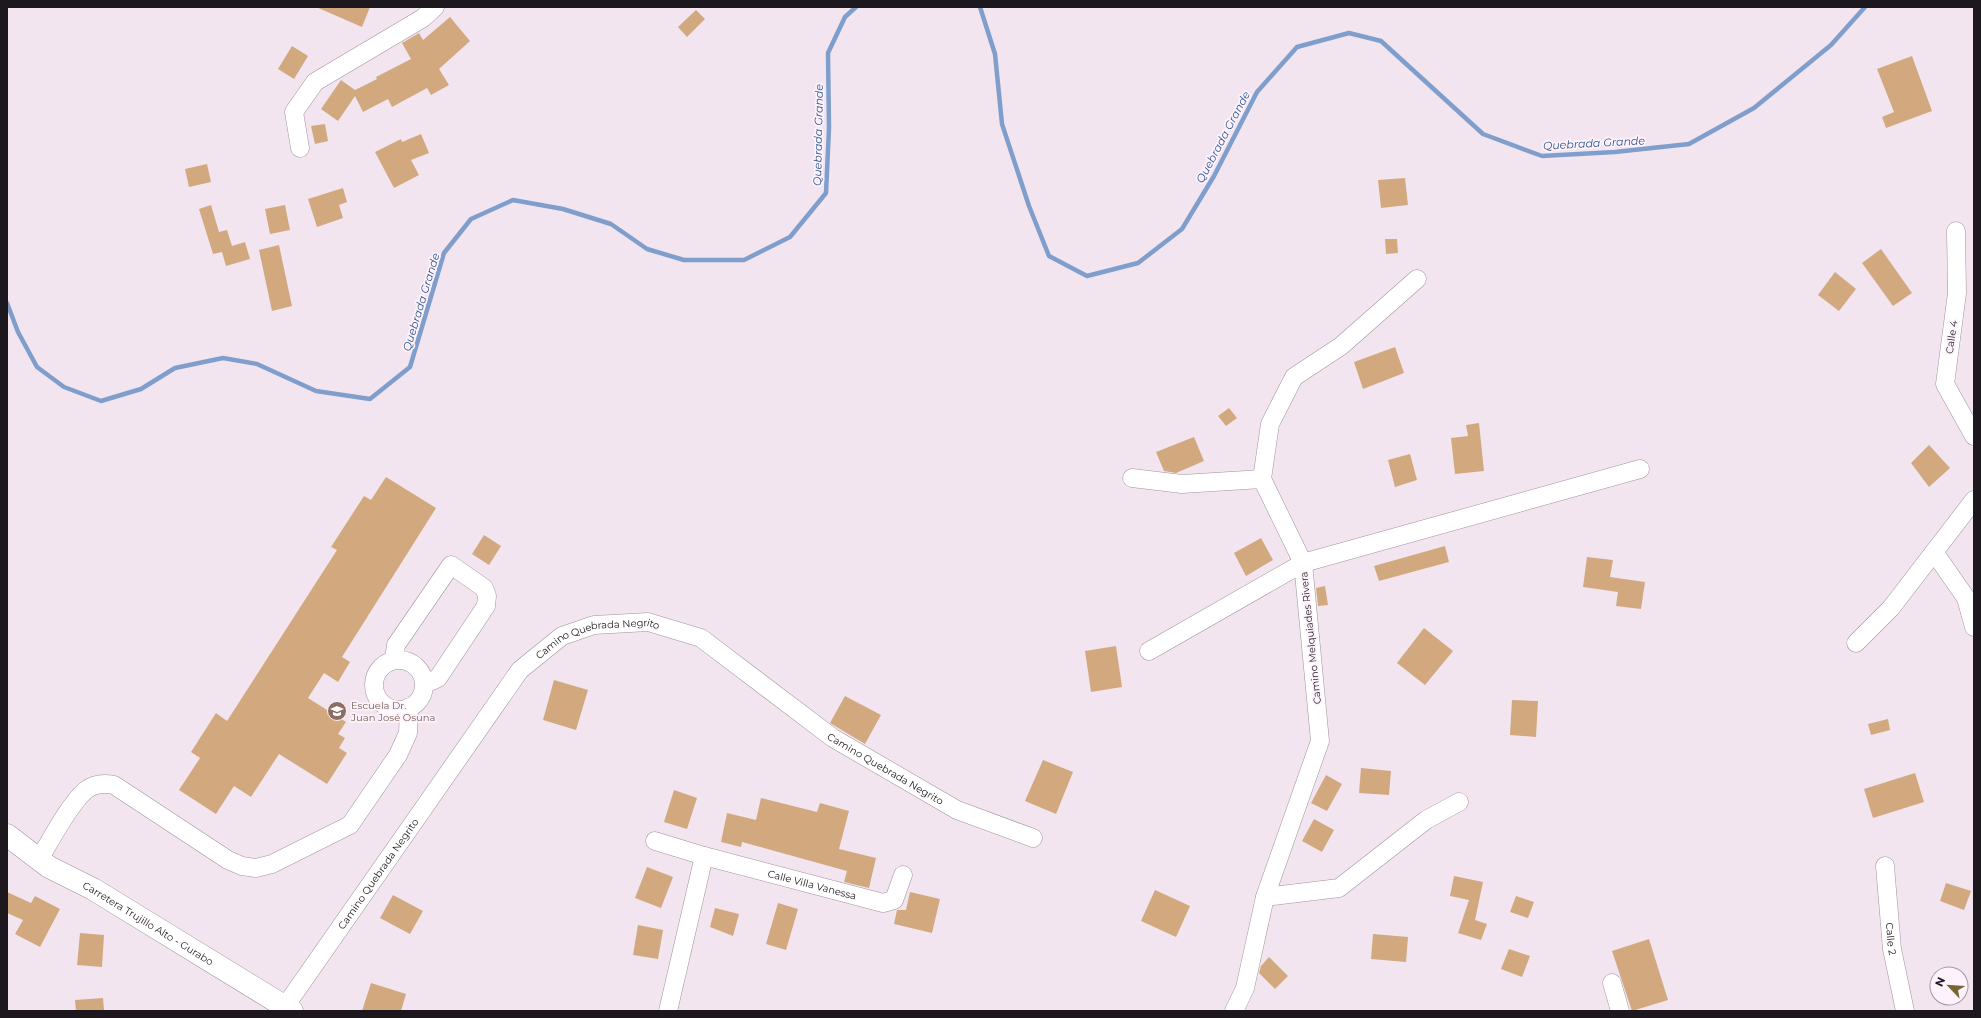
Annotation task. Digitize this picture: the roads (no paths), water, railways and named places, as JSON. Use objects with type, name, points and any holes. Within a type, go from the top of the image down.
[{"type":"main road","name":"Carretera Trujillo Alto - Gurabo","points":[[7,835],[39,860],[93,890],[288,1009]]},
{"type":"street","points":[[300,148],[294,112],[315,82],[424,11]]},
{"type":"street","name":"Calle 4","points":[[1956,231],[1957,293],[1945,384],[1974,436]]},
{"type":"street","points":[[1132,478],[1182,484],[1262,479],[1270,424],[1294,377],[1341,346],[1417,279]]},
{"type":"street","points":[[1149,651],[1303,563],[1640,469]]},
{"type":"street","name":"Camino Melquiades Rivera","points":[[1234,1011],[1245,988],[1265,897],[1320,741],[1303,563],[1262,479]]},
{"type":"street","points":[[1856,643],[1891,608],[1974,500]]},
{"type":"street","points":[[1934,552],[1966,598],[1974,627]]},
{"type":"street","points":[[394,660],[396,645],[451,565],[484,588],[487,596],[486,606],[438,678],[424,680]]},
{"type":"street","name":"Camino Quebrada Negrito","points":[[288,1009],[520,670],[562,636],[594,625],[648,622],[701,638],[833,738],[957,810],[1033,838]]},
{"type":"street","points":[[394,660],[403,660],[413,664],[420,670],[424,680],[424,689],[420,698],[409,708],[394,710],[385,706],[378,699],[374,690],[374,680],[378,671],[385,664],[394,660]]},
{"type":"street","points":[[39,860],[66,815],[86,790],[104,783],[114,785],[228,860],[242,866],[256,868],[272,864],[339,832],[350,825],[398,755],[408,733],[409,708]]},
{"type":"street","points":[[1265,897],[1339,888],[1426,820],[1459,802]]},
{"type":"street","name":"Calle Villa Vanessa","points":[[656,841],[704,856],[883,903],[894,900],[903,875]]},
{"type":"street","points":[[668,1011],[704,856]]},
{"type":"street","name":"Calle 2","points":[[1886,866],[1892,949],[1905,1011]]},
{"type":"street","points":[[1612,983],[1620,1011]]},
{"type":"waterway","name":"Quebrada Grande","points":[[7,303],[18,332],[37,367],[64,387],[101,401],[141,389],[175,368],[223,358],[257,364],[316,391],[370,399],[410,367],[444,253],[471,219],[513,200],[563,209],[611,224],[647,249],[684,260],[744,260],[790,237],[826,193],[829,128],[828,53],[845,17],[856,7]]},
{"type":"waterway","name":"Quebrada Grande","points":[[980,7],[995,54],[1002,124],[1029,206],[1049,256],[1087,276],[1138,263],[1182,229],[1214,176],[1257,92],[1297,47],[1349,33],[1381,41],[1483,134],[1542,156],[1615,152],[1689,144],[1754,108],[1831,45],[1865,7]]},
{"type":"place","name":"Escuela Dr. Juan José Osuna","points":[[337,711]]}]
